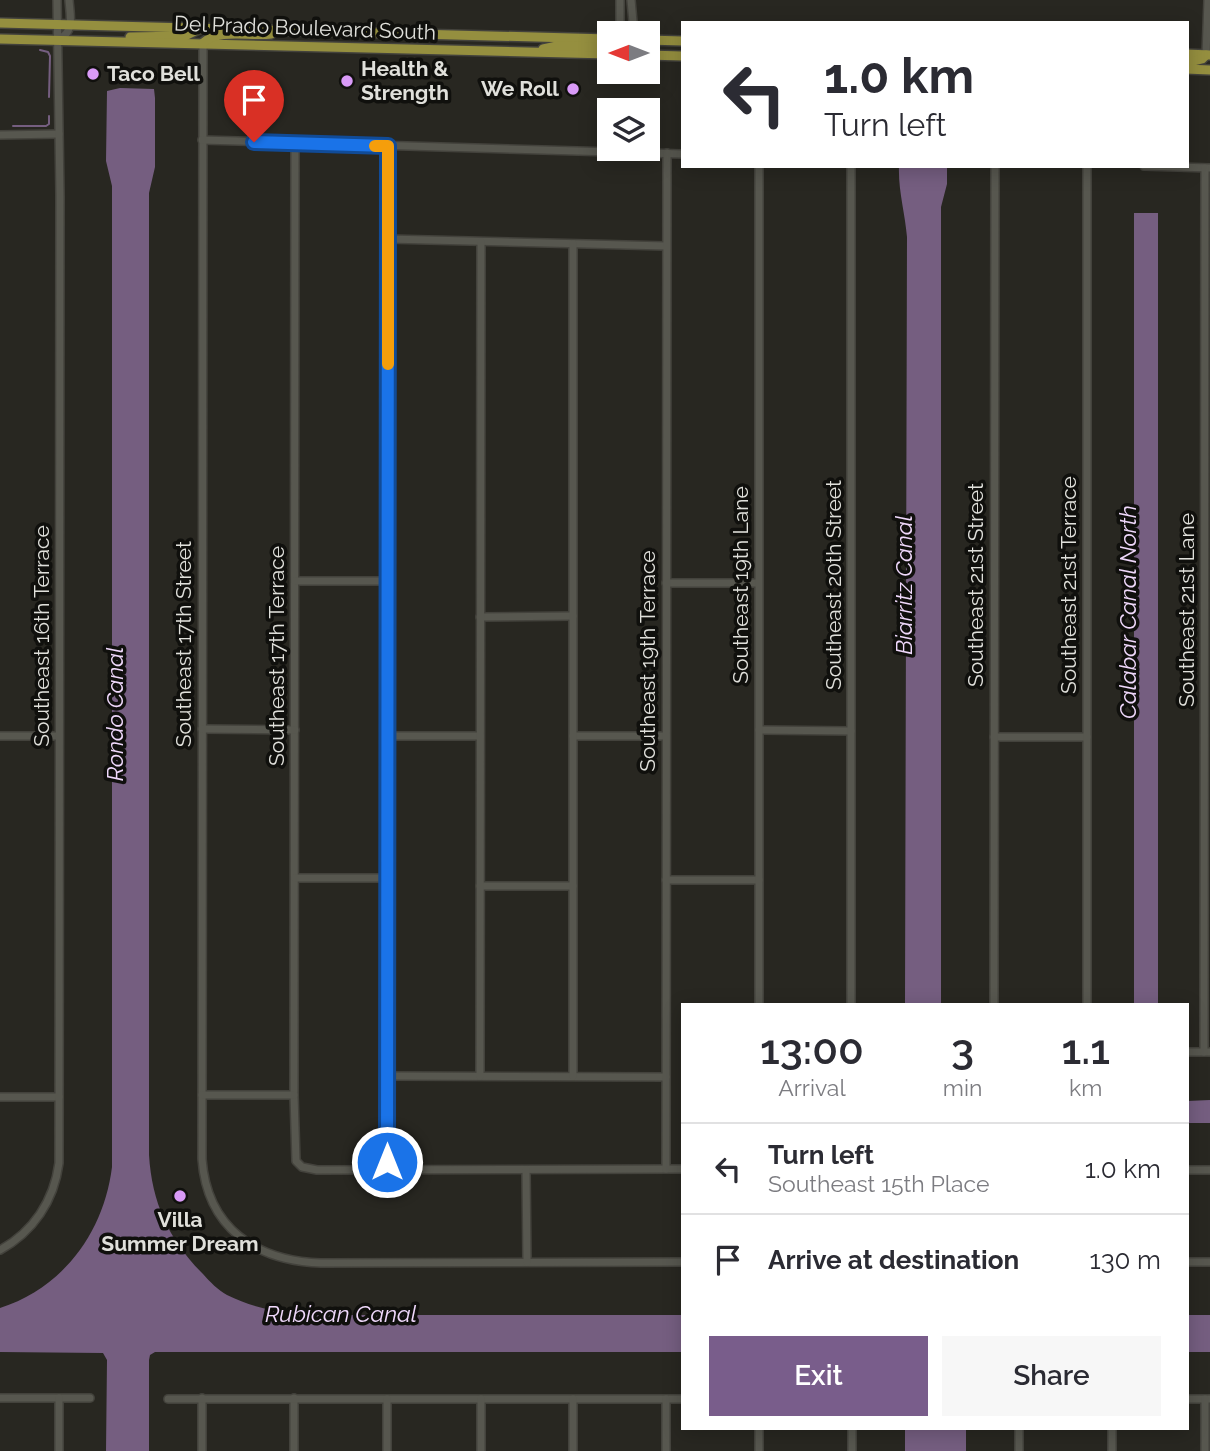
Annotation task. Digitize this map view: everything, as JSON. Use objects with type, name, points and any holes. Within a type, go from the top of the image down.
[{"type":"main road","name":"Del Prado Boulevard South","points":[[0,23],[597,39]]},
{"type":"main road","points":[[104,41],[148,35],[185,36],[202,28]]},
{"type":"main road","points":[[203,43],[215,36],[259,36],[290,30]]},
{"type":"main road","name":"Del Prado Boulevard South","points":[[0,39],[597,54]]},
{"type":"main road","points":[[660,40],[681,41]]},
{"type":"main road","points":[[531,52],[597,41]]},
{"type":"main road","points":[[1189,54],[1208,55]]},
{"type":"main road","points":[[660,55],[681,56]]},
{"type":"main road","points":[[1189,62],[1208,55]]},
{"type":"main road","points":[[1189,69],[1210,70]]},
{"type":"street","name":"Southeast 16th Terrace","points":[[0,1251],[32,1226],[47,1203],[58,1171],[57,0]]},
{"type":"street","points":[[58,40],[68,34],[69,0]]},
{"type":"street","points":[[620,0],[620,21]]},
{"type":"street","points":[[631,0],[633,21]]},
{"type":"street","points":[[1208,0],[1208,55]]},
{"type":"street","name":"Southeast 17th Street","points":[[203,43],[202,1159],[205,1183],[220,1214],[238,1234],[270,1255],[302,1262],[681,1262]]},
{"type":"street","points":[[0,135],[59,134]]},
{"type":"street","points":[[202,140],[681,154]]},
{"type":"street","name":"Southeast 17th Terrace","points":[[295,144],[295,1154],[300,1166],[311,1169],[387,1169]]},
{"type":"street","points":[[388,146],[387,1169],[681,1169]]},
{"type":"street","name":"Southeast 19th Terrace","points":[[666,1169],[667,153]]},
{"type":"street","points":[[1189,167],[1207,168]]},
{"type":"street","name":"Southeast 19th Lane","points":[[759,168],[759,1003]]},
{"type":"street","name":"Southeast 20th Street","points":[[851,168],[851,1003]]},
{"type":"street","name":"Southeast 21st Street","points":[[994,1003],[995,168]]},
{"type":"street","name":"Southeast 21st Terrace","points":[[1087,168],[1087,1003]]},
{"type":"street","name":"Southeast 21st Lane","points":[[1207,168],[1207,1052]]},
{"type":"street","points":[[388,239],[666,246]]},
{"type":"street","points":[[480,1076],[481,242]]},
{"type":"street","points":[[573,244],[573,1076]]},
{"type":"street","points":[[295,581],[387,582]]},
{"type":"street","points":[[666,583],[758,583]]},
{"type":"street","points":[[480,617],[573,616]]},
{"type":"street","points":[[202,729],[295,730]]},
{"type":"street","points":[[759,730],[851,730]]},
{"type":"street","points":[[0,736],[59,736]]},
{"type":"street","points":[[387,736],[480,736]]},
{"type":"street","points":[[573,736],[666,736]]},
{"type":"street","points":[[994,737],[1087,737]]},
{"type":"street","points":[[295,878],[387,878]]},
{"type":"street","points":[[666,880],[759,880]]},
{"type":"street","points":[[480,886],[573,886]]},
{"type":"street","points":[[1189,1052],[1207,1052]]},
{"type":"street","points":[[388,1076],[666,1076]]},
{"type":"street","points":[[202,1095],[294,1095]]},
{"type":"street","points":[[0,1097],[59,1097]]},
{"type":"street","points":[[526,1170],[527,1262]]},
{"type":"street","points":[[1189,1170],[1210,1170]]},
{"type":"street","points":[[1189,1262],[1210,1262]]},
{"type":"street","points":[[0,1398],[90,1398]]},
{"type":"street","points":[[59,1398],[59,1451]]},
{"type":"street","points":[[202,1398],[202,1451]]},
{"type":"street","points":[[294,1398],[294,1451]]},
{"type":"street","points":[[168,1399],[681,1399]]},
{"type":"street","points":[[387,1399],[387,1451]]},
{"type":"street","points":[[481,1399],[481,1451]]},
{"type":"street","points":[[573,1399],[573,1451]]},
{"type":"street","points":[[666,1399],[666,1451]]},
{"type":"street","points":[[1189,1399],[1207,1399],[1205,1451]]},
{"type":"street","points":[[759,1430],[759,1451]]},
{"type":"street","points":[[852,1430],[852,1451]]},
{"type":"street","points":[[1019,1430],[1019,1451]]},
{"type":"street","points":[[1112,1430],[1112,1451]]},
{"type":"water","name":"Rondo Canal","points":[[120,88],[154,89],[155,98],[155,167],[149,193],[149,1155],[154,1189],[164,1220],[181,1248],[214,1286],[227,1295],[259,1307],[316,1315],[681,1315],[681,1352],[155,1352],[150,1355],[149,1360],[149,1451],[106,1451],[107,1360],[103,1353],[0,1352],[0,1308],[43,1287],[77,1254],[100,1214],[112,1167],[112,186],[106,161],[107,91]]},
{"type":"water","points":[[899,168],[947,168],[947,184],[941,207],[941,1003],[905,1003],[907,237]]},
{"type":"water","points":[[1134,213],[1158,213],[1158,1003],[1134,1003]]},
{"type":"water","points":[[1210,1100],[1210,1123],[1189,1123],[1189,1101]]},
{"type":"water","points":[[1189,1315],[1210,1315],[1210,1352],[1189,1352]]},
{"type":"water","points":[[905,1430],[966,1430],[966,1451],[905,1451]]},
{"type":"waterway","points":[[40,50],[48,52],[50,56],[49,97]]},
{"type":"waterway","points":[[13,126],[46,126],[49,124],[49,116]]},
{"type":"slow traffic","points":[[375,146],[388,146],[388,364]]},
{"type":"place","name":"Taco Bell","points":[[93,74]]},
{"type":"place","name":"Health & Strength","points":[[347,81]]},
{"type":"place","name":"We Roll","points":[[573,89]]},
{"type":"place","name":"Villa Summer Dream","points":[[180,1196]]},
{"type":"route","points":[[254,142],[388,146],[387,1162]]},
{"type":"water label","name":"Biarritz Canal","points":[[904,585]]},
{"type":"water label","name":"Calabar Canal North","points":[[1128,612]]},
{"type":"water label","name":"Rubican Canal","points":[[341,1314]]}]
